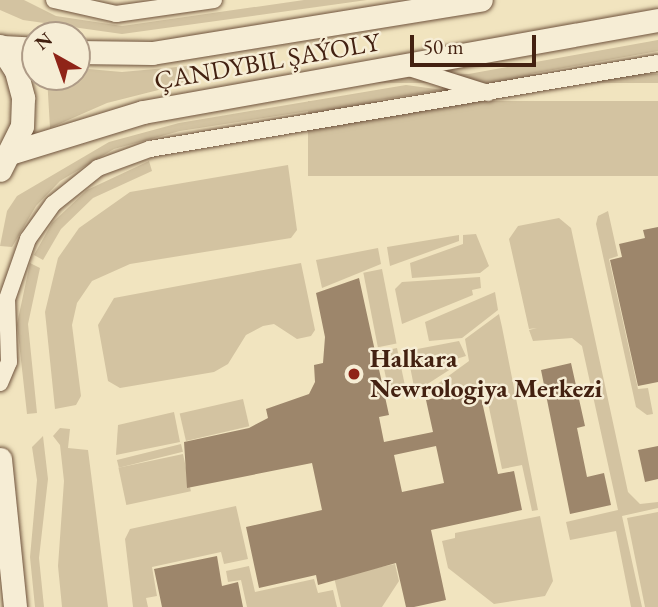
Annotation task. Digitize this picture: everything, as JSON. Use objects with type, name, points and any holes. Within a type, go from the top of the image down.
[{"type":"main road","name":"ÇANDYBIL ŞAÝOLY","points":[[91,52],[152,52],[481,0]]},
{"type":"main road","name":"ÇANDYBIL ŞAÝOLY","points":[[6,161],[143,112],[658,20]]},
{"type":"main road","points":[[6,161],[23,98],[1,46],[21,48]]},
{"type":"main road","points":[[0,459],[15,607]]},
{"type":"street","points":[[54,0],[116,14],[214,0]]},
{"type":"street","points":[[0,383],[9,362],[7,299],[28,239],[60,197],[98,168],[150,149],[494,95],[658,64]]},
{"type":"street","points":[[403,67],[494,95]]},
{"type":"shaded area","points":[[0,0],[24,0],[56,16],[89,21],[30,21],[0,10]]},
{"type":"shaded area","points":[[304,0],[367,0],[122,34],[91,30],[91,21],[122,26]]},
{"type":"shaded area","points":[[658,40],[658,51],[497,80],[463,75]]},
{"type":"shaded area","points":[[188,66],[190,82],[107,103],[50,128],[48,91],[91,91],[91,69],[122,72]]},
{"type":"shaded area","points":[[311,74],[658,74],[658,83],[311,83]]},
{"type":"shaded area","points":[[406,85],[443,90],[180,131],[114,149],[60,181],[36,206],[12,247],[0,246],[7,211],[17,196],[109,142],[179,123]]},
{"type":"shaded area","points":[[308,101],[658,101],[658,176],[308,176]]},
{"type":"shaded area","points":[[149,161],[152,171],[93,198],[61,229],[43,260],[34,255],[52,223],[87,190]]},
{"type":"shaded area","points":[[288,165],[297,230],[291,238],[130,264],[92,281],[77,303],[72,325],[81,396],[76,405],[55,409],[45,312],[58,258],[79,228],[130,192]]},
{"type":"shaded area","points":[[608,211],[618,256],[609,259],[638,389],[648,388],[653,414],[647,415],[636,407],[596,224],[598,216]]},
{"type":"shaded area","points":[[559,218],[571,228],[628,492],[640,504],[658,502],[658,508],[622,516],[642,607],[631,607],[616,531],[570,540],[566,522],[618,510],[582,346],[572,338],[533,341],[529,330],[537,328],[529,329],[509,239],[518,226]]},
{"type":"shaded area","points":[[476,234],[489,266],[480,273],[412,278],[410,263],[463,244],[463,235]]},
{"type":"shaded area","points":[[459,235],[459,241],[390,266],[387,247]]},
{"type":"shaded area","points":[[378,248],[381,264],[322,288],[316,260]]},
{"type":"shaded area","points":[[30,263],[40,268],[28,324],[37,413],[27,414],[17,324]]},
{"type":"shaded area","points":[[301,263],[315,330],[311,336],[297,339],[274,324],[263,326],[246,335],[228,364],[214,372],[120,388],[108,381],[98,325],[114,298]]},
{"type":"shaded area","points":[[382,269],[397,344],[378,347],[363,273]]},
{"type":"shaded area","points":[[480,277],[481,288],[472,290],[473,295],[402,324],[395,289],[402,282]]},
{"type":"shaded area","points":[[495,292],[498,310],[462,338],[429,341],[425,322]]},
{"type":"shaded area","points":[[499,314],[538,510],[532,511],[522,465],[502,469],[484,384],[421,396],[469,361],[465,339]]},
{"type":"shaded area","points":[[459,341],[466,356],[456,359],[457,365],[415,392],[407,351]]},
{"type":"shaded area","points":[[397,348],[407,394],[390,398],[380,352]]},
{"type":"shaded area","points":[[243,399],[249,426],[186,441],[180,414]]},
{"type":"shaded area","points":[[174,412],[180,442],[116,455],[118,425]]},
{"type":"shaded area","points":[[60,428],[70,429],[68,448],[88,450],[108,607],[62,607],[58,566],[64,481],[60,445],[53,436]]},
{"type":"shaded area","points":[[43,436],[48,479],[39,558],[44,607],[35,607],[30,557],[37,480],[32,447]]},
{"type":"shaded area","points":[[181,444],[183,452],[119,468],[117,460]]},
{"type":"shaded area","points":[[183,454],[191,491],[126,505],[118,468]]},
{"type":"shaded area","points":[[236,506],[248,559],[224,564],[221,552],[152,567],[157,596],[146,598],[148,607],[133,607],[125,539],[130,529]]},
{"type":"shaded area","points":[[658,512],[658,607],[645,607],[627,518]]},
{"type":"shaded area","points":[[540,516],[553,581],[545,596],[494,604],[448,568],[442,541],[455,538],[455,533]]},
{"type":"shaded area","points":[[395,564],[399,581],[382,607],[341,607],[334,577]]},
{"type":"shaded area","points":[[249,566],[255,592],[314,579],[318,593],[333,590],[337,607],[247,607],[241,580],[228,582],[226,571]]},
{"type":"building","points":[[658,227],[658,382],[638,386],[610,260],[622,257],[619,244],[645,238],[643,230]]},
{"type":"building","points":[[359,278],[389,415],[379,417],[384,442],[433,432],[426,400],[479,388],[498,474],[514,471],[522,510],[431,530],[446,600],[406,607],[396,563],[318,585],[316,575],[259,588],[246,527],[322,510],[312,463],[187,488],[184,442],[249,428],[268,418],[266,409],[309,394],[315,382],[314,365],[323,363],[325,337],[316,293]],"holes":[[[436,446],[444,483],[402,492],[394,455]]]},
{"type":"building","points":[[571,363],[585,426],[577,428],[587,477],[604,473],[611,505],[570,514],[541,370]]},
{"type":"building","points":[[658,446],[658,479],[645,482],[638,450]]},
{"type":"building","points":[[217,556],[222,586],[238,582],[243,607],[162,607],[154,569]]},
{"type":"place","name":"Halkara Newrologiya Merkezi","points":[[354,374]]}]
